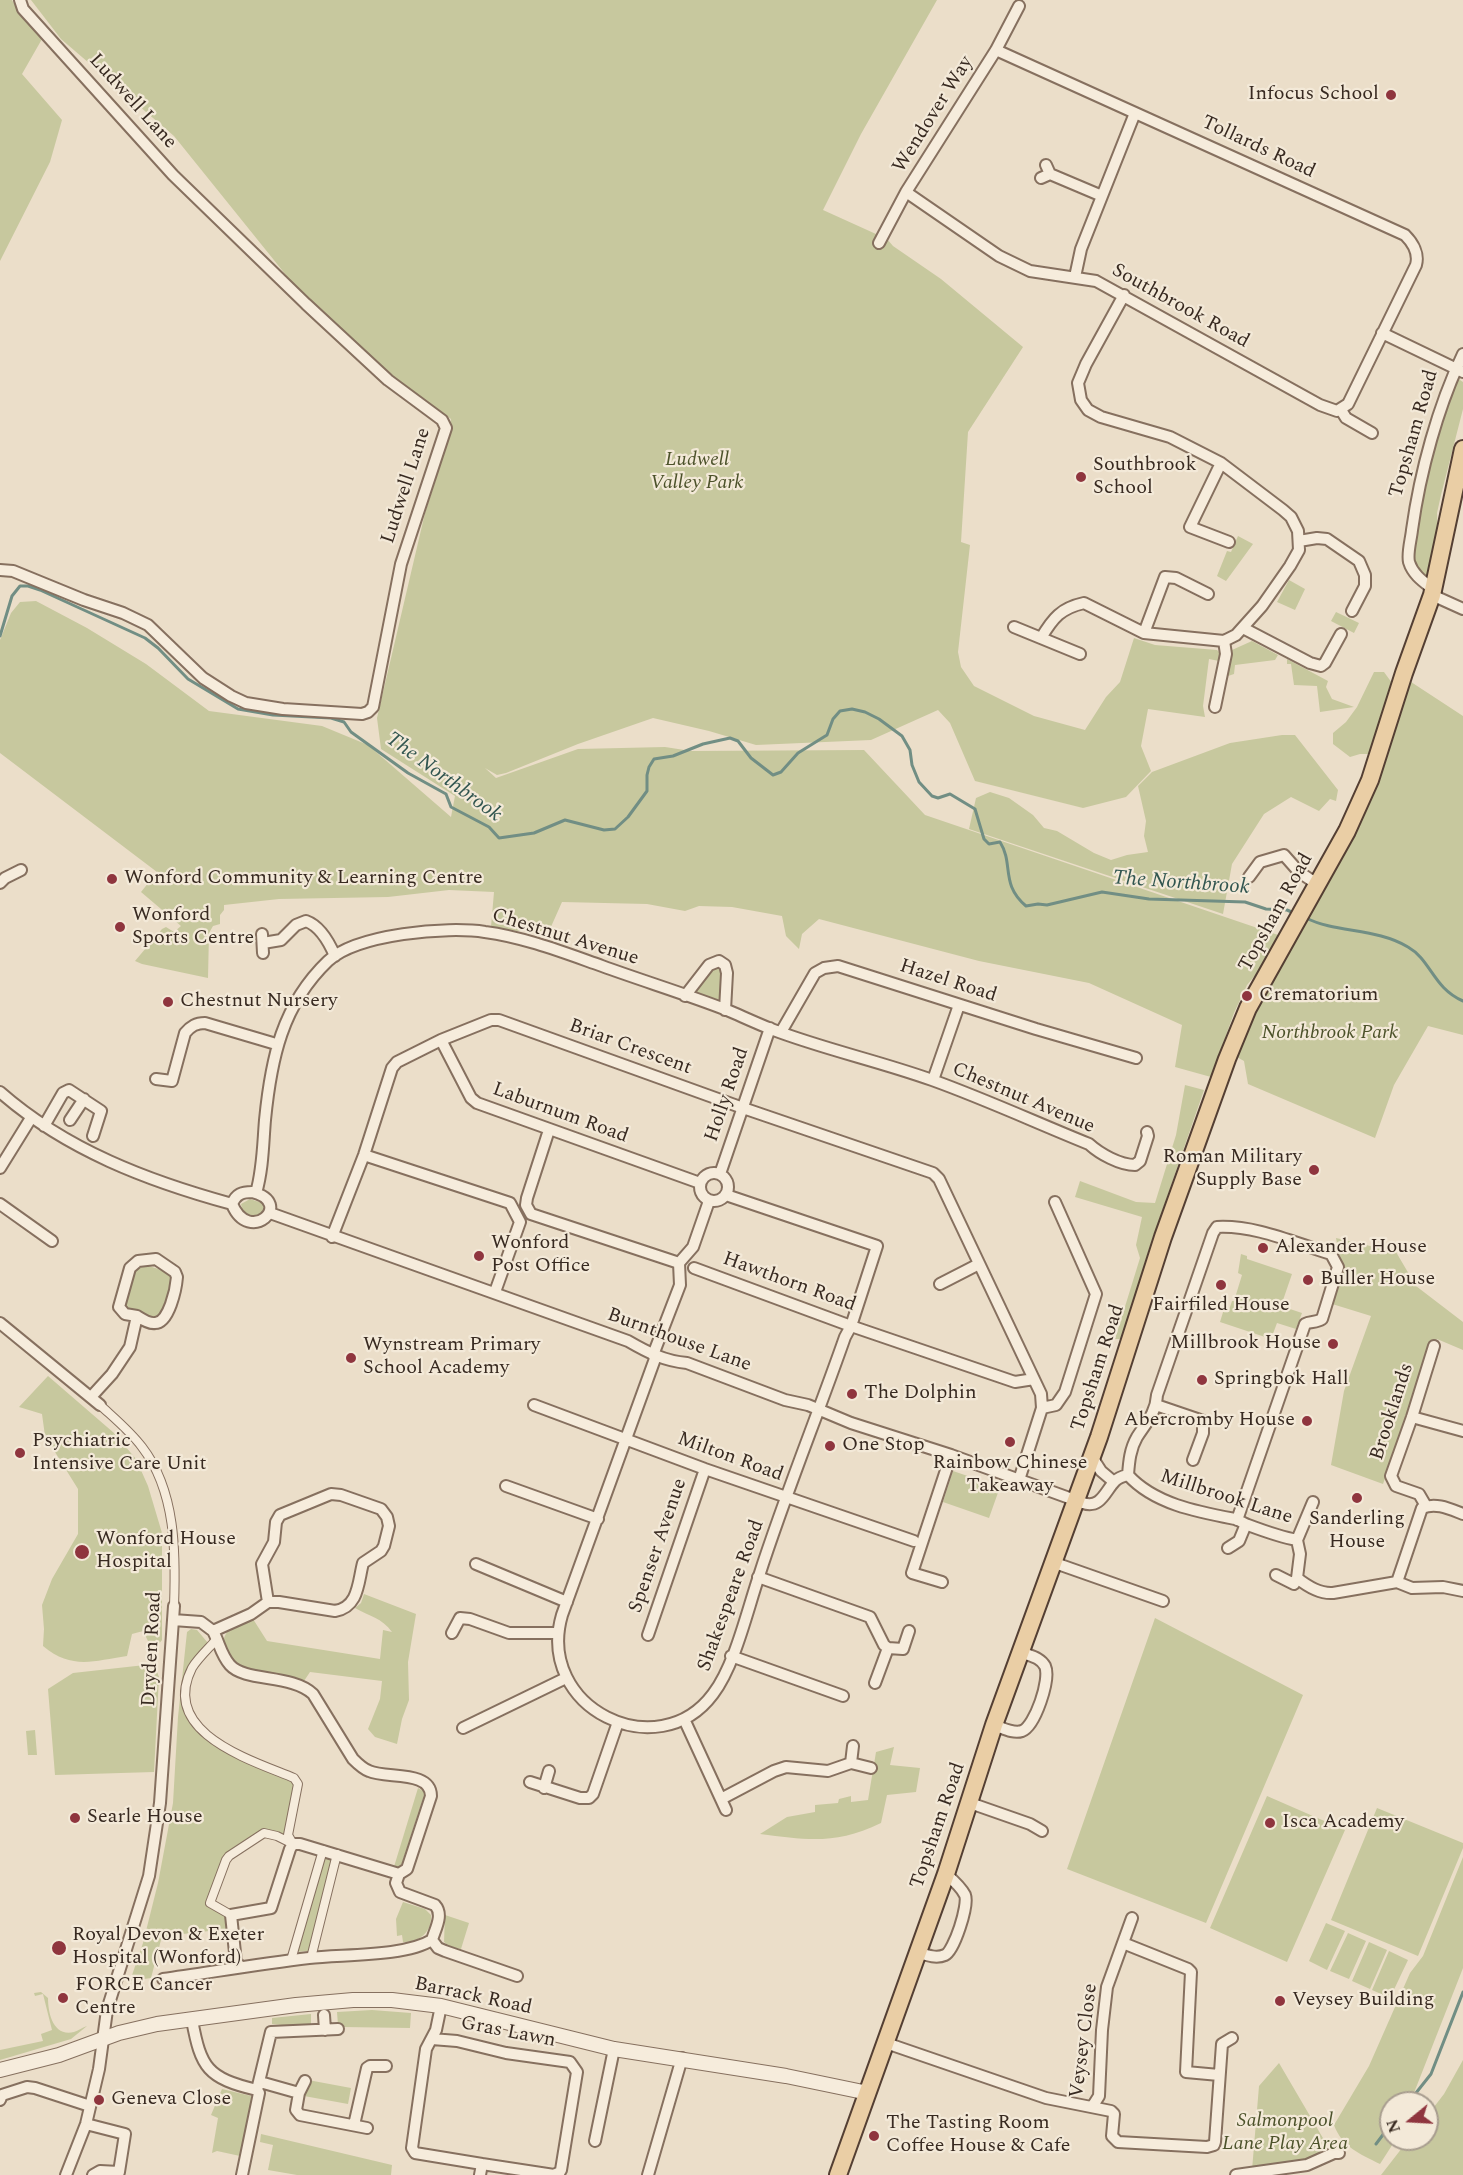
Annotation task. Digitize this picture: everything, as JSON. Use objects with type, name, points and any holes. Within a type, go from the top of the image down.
[{"type":"main road","name":"Topsham Road","points":[[838,2175],[946,1874],[994,1725],[1092,1457],[1163,1237],[1227,1059],[1248,1008],[1360,806],[1370,780],[1433,592],[1463,448]]},
{"type":"street","name":"Ludwell Lane","points":[[0,570],[13,571],[135,618],[159,634],[203,678],[246,703],[283,709],[362,714],[374,707],[401,564],[446,428],[442,420],[396,387],[315,312],[173,175],[23,9],[20,0]]},
{"type":"street","name":"Wendover Way","points":[[879,243],[906,192],[996,50],[1019,6]]},
{"type":"street","name":"Tollards Road","points":[[996,50],[1405,235],[1414,248],[1417,260],[1382,333]]},
{"type":"street","points":[[1076,277],[1082,249],[1135,113]]},
{"type":"street","points":[[1046,173],[1102,196]]},
{"type":"street","name":"Southbrook Road","points":[[906,192],[999,256],[1030,271],[1096,281],[1320,405],[1332,410],[1341,410],[1346,418],[1372,433]]},
{"type":"street","points":[[1041,638],[1063,610],[1084,603],[1141,632],[1224,641],[1236,635],[1262,606],[1299,550],[1298,531],[1291,517],[1221,463],[1170,436],[1101,417],[1088,410],[1081,400],[1078,383],[1124,295]]},
{"type":"street","points":[[1341,410],[1348,404],[1382,333],[1460,370]]},
{"type":"street","name":"Topsham Road","points":[[1433,592],[1411,567],[1410,543],[1429,446],[1460,370],[1463,354]]},
{"type":"street","points":[[1221,463],[1190,527],[1229,542]]},
{"type":"street","points":[[1299,541],[1327,539],[1359,561],[1365,575],[1365,586],[1352,611]]},
{"type":"street","points":[[1141,632],[1165,577],[1176,578],[1208,594]]},
{"type":"street","points":[[1433,592],[1463,609]]},
{"type":"street","points":[[1014,627],[1080,654]]},
{"type":"street","points":[[1243,628],[1310,663],[1321,666],[1325,663],[1341,634]]},
{"type":"street","points":[[1215,707],[1226,654],[1224,641]]},
{"type":"street","points":[[1249,877],[1260,862],[1284,855],[1299,872],[1317,884]]},
{"type":"street","points":[[0,884],[5,878],[21,870]]},
{"type":"street","points":[[263,943],[281,940],[296,925],[306,921],[314,924],[335,956]]},
{"type":"street","name":"Chestnut Avenue","points":[[256,1193],[260,1178],[267,1102],[276,1044],[298,997],[327,962],[351,946],[376,939],[415,933],[477,930],[502,934],[569,954],[776,1030],[933,1080],[1089,1144],[1114,1160],[1131,1165],[1140,1161],[1148,1136],[1147,1132]]},
{"type":"street","points":[[685,996],[709,965],[719,961],[725,965],[727,973],[725,1010]]},
{"type":"street","name":"Hazel Road","points":[[776,1030],[811,978],[819,971],[831,966],[846,968],[959,1005],[1137,1058]]},
{"type":"street","points":[[933,1080],[959,1005]]},
{"type":"street","name":"Briar Crescent","points":[[333,1237],[364,1155],[392,1068],[397,1062],[441,1040],[487,1021],[499,1020],[742,1108],[933,1173],[939,1179],[1041,1394],[1042,1408]]},
{"type":"street","points":[[156,1079],[172,1081],[185,1033],[190,1027],[200,1023],[276,1044]]},
{"type":"street","name":"Holly Road","points":[[720,1174],[742,1108],[776,1030]]},
{"type":"street","name":"Laburnum Road","points":[[441,1040],[471,1098],[477,1103],[700,1183]]},
{"type":"street","points":[[44,1126],[64,1091],[73,1092],[101,1111],[93,1136]]},
{"type":"street","points":[[0,1092],[31,1118],[106,1161],[181,1190],[232,1204],[236,1212],[247,1220],[262,1221],[267,1219],[270,1213],[267,1200],[256,1193],[239,1194],[232,1204]]},
{"type":"street","points":[[70,1120],[84,1099]]},
{"type":"street","points":[[0,1168],[31,1118]]},
{"type":"street","name":"Hawthorn Road","points":[[549,1130],[527,1198],[526,1205],[531,1214],[694,1268],[851,1326],[1015,1382],[1034,1379]]},
{"type":"street","points":[[364,1155],[510,1203],[520,1222],[495,1292]]},
{"type":"street","points":[[710,1173],[724,1176],[729,1185],[726,1195],[719,1201],[710,1201],[702,1195],[700,1183],[702,1178],[710,1173]]},
{"type":"street","name":"Shakespeare Road","points":[[655,1356],[558,1633],[560,1659],[566,1677],[575,1692],[591,1708],[618,1722],[647,1727],[684,1719],[712,1696],[724,1675],[818,1408],[851,1326],[877,1246],[726,1195]]},
{"type":"street","points":[[655,1356],[680,1286],[679,1263],[693,1247],[710,1201]]},
{"type":"street","points":[[1019,1480],[1042,1408],[1056,1405],[1065,1392],[1096,1294],[1055,1202]]},
{"type":"street","points":[[0,1204],[52,1241]]},
{"type":"street","name":"Burnthouse Lane","points":[[270,1213],[628,1341],[655,1356],[687,1363],[785,1400],[818,1408],[851,1423],[951,1455],[1076,1501]]},
{"type":"street","points":[[1076,1501],[1092,1505],[1102,1499],[1114,1482],[1128,1475],[1131,1451],[1156,1405],[1161,1384],[1217,1227],[1229,1226],[1259,1231],[1331,1254],[1338,1267],[1322,1319],[1305,1324],[1283,1370],[1241,1508],[1242,1522],[1239,1541],[1228,1548]]},
{"type":"street","points":[[156,1259],[175,1272],[177,1277],[167,1315],[160,1323],[153,1324],[137,1317],[125,1314],[119,1307],[130,1268],[138,1262],[156,1259]]},
{"type":"street","points":[[940,1284],[979,1264]]},
{"type":"street","points":[[95,1401],[130,1347],[137,1317]]},
{"type":"street","name":"Dryden Road","points":[[0,1323],[95,1401],[141,1445],[159,1479],[171,1520],[176,1566],[160,1803],[149,1876],[107,2010],[104,2040],[86,2124],[66,2175]]},
{"type":"street","name":"Brooklands","points":[[1426,1506],[1419,1494],[1396,1486],[1391,1476],[1434,1346]]},
{"type":"street","name":"Milton Road","points":[[534,1405],[786,1498],[914,1541]]},
{"type":"street","points":[[1156,1405],[1203,1421],[1203,1433],[1192,1460]]},
{"type":"street","points":[[1412,1417],[1463,1431]]},
{"type":"street","points":[[942,1582],[911,1577],[951,1455]]},
{"type":"street","points":[[1092,1457],[1101,1471],[1114,1482]]},
{"type":"street","name":"Spenser Avenue","points":[[648,1635],[705,1469]]},
{"type":"street","name":"Millbrook Lane","points":[[1128,1475],[1147,1492],[1162,1498],[1213,1516],[1242,1522],[1280,1536],[1298,1539],[1300,1554],[1295,1581]]},
{"type":"street","points":[[506,1486],[598,1519]]},
{"type":"street","points":[[268,1602],[262,1564],[274,1542],[276,1522],[280,1515],[331,1494],[341,1494],[376,1507],[385,1514],[389,1526],[384,1546],[381,1551],[363,1563],[360,1584],[352,1603],[342,1610],[334,1611],[268,1602],[215,1635],[193,1666],[186,1684],[186,1701],[192,1718],[207,1736],[229,1751],[294,1778],[298,1784],[288,1835],[293,1844]]},
{"type":"street","points":[[1298,1539],[1313,1502]]},
{"type":"street","points":[[1397,1582],[1422,1508],[1442,1506],[1463,1514]]},
{"type":"street","points":[[1055,1563],[1162,1601]]},
{"type":"street","points":[[476,1564],[567,1602]]},
{"type":"street","points":[[1276,1575],[1328,1594],[1397,1582],[1412,1588],[1443,1587],[1463,1591]]},
{"type":"street","points":[[758,1577],[870,1617],[884,1645],[888,1648],[903,1649],[909,1631]]},
{"type":"street","points":[[452,1633],[460,1618],[470,1619],[509,1633],[558,1633]]},
{"type":"street","points":[[163,1979],[240,1966],[393,1951],[421,1946],[432,1940],[440,1914],[435,1905],[400,1892],[396,1883],[399,1874],[407,1869],[431,1796],[430,1787],[418,1780],[370,1772],[359,1765],[308,1689],[290,1682],[235,1669],[223,1654],[215,1635],[201,1622],[173,1620]]},
{"type":"street","points":[[875,1683],[888,1648]]},
{"type":"street","points":[[994,1725],[1013,1731],[1025,1729],[1030,1725],[1043,1693],[1047,1678],[1044,1664],[1040,1659],[1021,1652]]},
{"type":"street","points":[[731,1656],[843,1696]]},
{"type":"street","points":[[463,1728],[566,1677]]},
{"type":"street","points":[[684,1719],[726,1810]]},
{"type":"street","points":[[530,1782],[580,1798],[589,1798],[593,1794],[618,1722]]},
{"type":"street","points":[[851,1763],[853,1746]]},
{"type":"street","points":[[721,1798],[780,1769],[792,1766],[828,1771],[851,1763],[871,1768]]},
{"type":"street","points":[[544,1788],[549,1771]]},
{"type":"street","points":[[970,1803],[1030,1824],[1042,1831]]},
{"type":"street","points":[[293,1844],[271,1908],[231,1915],[210,1903],[229,1856],[264,1833],[277,1836],[293,1844],[337,1854],[399,1874]]},
{"type":"street","points":[[291,1960],[323,1851]]},
{"type":"street","points":[[311,1958],[337,1854]]},
{"type":"street","points":[[917,1952],[940,1957],[949,1953],[954,1945],[966,1903],[963,1892],[946,1874]]},
{"type":"street","points":[[231,1915],[236,1962],[240,1966]]},
{"type":"street","name":"Veysey Close","points":[[1132,1918],[1107,1988],[1102,2030],[1099,2097],[1092,2107],[1111,2111],[1114,2114],[1112,2136],[1118,2142],[1207,2147],[1214,2145],[1222,2044],[1232,2037]]},
{"type":"street","points":[[432,1940],[438,1948],[517,1977]]},
{"type":"street","points":[[1123,1943],[1188,1968],[1191,1972],[1186,2072],[1219,2075]]},
{"type":"street","name":"Barrack Road","points":[[0,2070],[59,2055],[119,2033],[157,2024],[296,2004],[392,2000],[441,2006],[614,2049],[682,2058],[868,2093]]},
{"type":"street","name":"Gras Lawn","points":[[432,2039],[457,2041],[506,2053],[570,2062],[577,2072],[561,2170],[558,2174],[481,2169],[415,2153],[412,2148],[426,2049],[436,2030],[441,2006]]},
{"type":"street","points":[[324,2015],[325,2030]]},
{"type":"street","points":[[192,2020],[198,2051],[208,2068],[223,2079],[299,2092]]},
{"type":"street","points":[[242,2175],[271,2032],[338,2029]]},
{"type":"street","points":[[886,2043],[1046,2098],[1092,2107]]},
{"type":"street","points":[[594,2141],[614,2049]]},
{"type":"street","points":[[648,2175],[682,2058]]},
{"type":"street","points":[[354,2125],[367,2068],[386,2066]]},
{"type":"street","points":[[305,2082],[299,2092],[296,2110],[300,2115],[368,2128]]},
{"type":"street","points":[[1,2096],[27,2087],[90,2106]]},
{"type":"street","points":[[86,2124],[125,2134],[119,2172],[93,2171]]},
{"type":"street","points":[[1236,2175],[1307,2165],[1326,2158],[1334,2152],[1339,2153]]},
{"type":"green space","points":[[0,0],[12,0],[19,13],[42,39],[22,74],[62,120],[50,162],[0,261]]},
{"type":"green space","name":"Ludwell Valley Park","points":[[31,0],[937,0],[861,134],[823,210],[887,239],[893,246],[941,279],[1023,347],[968,432],[961,542],[970,545],[958,652],[961,667],[974,686],[1034,716],[1085,730],[1106,697],[1120,682],[1134,638],[1155,645],[1217,650],[1221,654],[1219,661],[1209,659],[1203,706],[1205,717],[1148,709],[1141,746],[1151,771],[1126,797],[1083,808],[975,781],[950,723],[938,710],[871,740],[756,745],[653,718],[578,744],[506,773],[497,775],[485,768],[496,778],[578,749],[665,747],[691,751],[864,750],[925,815],[1278,935],[1258,972],[1247,985],[1234,1013],[1211,1077],[1175,1067],[1182,1025],[1089,983],[979,961],[819,919],[802,934],[799,949],[786,936],[782,916],[732,907],[699,906],[685,911],[647,904],[562,902],[546,938],[530,928],[517,931],[491,927],[494,892],[449,890],[388,897],[279,899],[224,905],[224,910],[220,915],[220,924],[213,926],[209,933],[208,978],[135,961],[162,929],[166,927],[174,932],[181,926],[141,892],[157,872],[0,753],[0,640],[11,613],[20,602],[36,601],[87,628],[146,664],[209,711],[322,726],[368,745],[451,817],[455,796],[381,749],[377,718],[425,513],[448,441],[451,419],[394,378],[294,285],[174,136],[61,39]]},
{"type":"green space","points":[[1457,378],[1463,382],[1463,409],[1437,513],[1438,542],[1429,583],[1415,571],[1412,551],[1433,441]]},
{"type":"green space","points":[[1238,536],[1253,544],[1226,581],[1217,576],[1227,551],[1231,552]]},
{"type":"green space","points":[[1289,580],[1305,589],[1295,610],[1277,602]]},
{"type":"green space","points":[[1336,612],[1359,623],[1354,633],[1331,621]]},
{"type":"green space","points":[[1252,641],[1278,655],[1275,660],[1235,665],[1234,674],[1228,676],[1232,650]]},
{"type":"green space","points":[[1287,659],[1328,681],[1326,687],[1332,699],[1354,707],[1320,712],[1317,686],[1294,685],[1291,664],[1287,664]]},
{"type":"green space","points":[[1374,672],[1384,672],[1392,683],[1369,754],[1350,757],[1333,744],[1333,733],[1346,722],[1357,707]]},
{"type":"green space","name":"Northbrook Park","points":[[1408,680],[1463,716],[1463,1035],[1428,1026],[1394,1085],[1375,1138],[1248,1084],[1244,1061],[1235,1056],[1257,1007],[1369,803]]},
{"type":"green space","points":[[1295,735],[1338,790],[1336,801],[1330,799],[1319,811],[1291,797],[1264,814],[1232,864],[1223,914],[969,829],[976,798],[990,792],[1009,798],[1033,815],[1044,828],[1057,831],[1094,853],[1111,860],[1148,852],[1144,836],[1146,821],[1138,786],[1152,772],[1230,743]]},
{"type":"green space","points":[[717,966],[721,969],[720,1000],[695,994],[711,968]]},
{"type":"green space","points":[[1185,1085],[1204,1090],[1150,1246],[1121,1339],[1115,1339],[1140,1258],[1136,1245],[1142,1217],[1075,1197],[1080,1181],[1136,1202],[1155,1203],[1176,1135]]},
{"type":"green space","points":[[250,1199],[262,1203],[265,1211],[263,1216],[253,1218],[243,1213],[241,1204]]},
{"type":"green space","points":[[1336,1238],[1396,1252],[1416,1286],[1463,1322],[1463,1350],[1437,1339],[1432,1342],[1383,1484],[1331,1465],[1344,1391],[1371,1316],[1329,1303],[1341,1264]]},
{"type":"green space","points":[[1241,1254],[1247,1256],[1247,1259],[1292,1274],[1281,1306],[1302,1313],[1296,1329],[1277,1323],[1271,1339],[1220,1322],[1224,1309],[1229,1310],[1234,1301],[1242,1275],[1238,1273]]},
{"type":"green space","points":[[145,1265],[165,1272],[173,1281],[164,1313],[152,1319],[126,1311],[123,1300],[134,1269]]},
{"type":"green space","points":[[48,1376],[114,1433],[136,1459],[148,1486],[162,1533],[162,1640],[153,1651],[143,1631],[132,1634],[127,1656],[104,1660],[73,1661],[54,1654],[43,1646],[42,1605],[52,1579],[78,1534],[78,1489],[45,1436],[42,1414],[19,1407]]},
{"type":"green space","points":[[953,1471],[1000,1487],[989,1518],[943,1502]]},
{"type":"green space","points":[[364,1594],[416,1614],[408,1662],[409,1700],[397,1744],[375,1737],[368,1729],[380,1699],[382,1681],[310,1672],[304,1681],[268,1675],[238,1667],[222,1648],[228,1631],[253,1619],[267,1641],[380,1659],[383,1630],[392,1632],[380,1620],[355,1608],[361,1603]]},
{"type":"green space","points":[[1155,1618],[1303,1695],[1206,1923],[1067,1869]]},
{"type":"green space","points":[[191,1629],[197,1630],[208,1643],[185,1684],[191,1718],[238,1756],[296,1783],[286,1837],[265,1831],[231,1853],[208,1906],[226,1914],[227,1929],[183,1934],[183,1938],[161,1940],[151,1978],[130,1981],[143,1943],[158,1883],[173,1803],[178,1717],[187,1632]]},
{"type":"green space","points":[[154,1664],[159,1677],[154,1772],[55,1775],[48,1689],[73,1673]]},
{"type":"green space","points":[[35,1730],[37,1755],[28,1755],[26,1731]]},
{"type":"green space","points":[[894,1747],[890,1765],[920,1768],[916,1792],[887,1795],[881,1823],[835,1838],[807,1839],[760,1834],[787,1817],[815,1812],[815,1805],[838,1803],[839,1799],[851,1796],[851,1802],[868,1800],[876,1752]]},
{"type":"green space","points":[[418,1788],[425,1792],[400,1869],[393,1870]]},
{"type":"green space","points":[[1267,1796],[1345,1830],[1287,1962],[1210,1928]]},
{"type":"green space","points":[[1377,1808],[1463,1843],[1463,1848],[1418,1956],[1331,1920]]},
{"type":"green space","points":[[324,1854],[337,1858],[308,1951],[295,1952]]},
{"type":"green space","points":[[1463,1857],[1463,1968],[1415,2091],[1379,2091],[1379,2151],[1388,2151],[1380,2164],[1347,2144],[1337,2133],[1334,2125],[1369,2066],[1410,1973],[1423,1956]]},
{"type":"green space","points":[[403,1902],[425,1909],[431,1915],[431,1921],[424,1935],[409,1942],[403,1942],[402,1935],[397,1936],[396,1919]]},
{"type":"green space","points":[[445,1915],[469,1923],[461,1949],[450,1947],[444,1942]]},
{"type":"green space","points":[[1326,1923],[1345,1931],[1327,1970],[1309,1961]]},
{"type":"green space","points":[[1348,1933],[1366,1941],[1349,1979],[1330,1971]]},
{"type":"green space","points":[[1369,1942],[1387,1950],[1370,1989],[1352,1981]]},
{"type":"green space","points":[[1389,1951],[1408,1960],[1390,1998],[1372,1990]]},
{"type":"green space","points":[[41,1992],[48,1998],[51,2017],[61,2031],[74,2032],[87,2026],[71,2039],[0,2060],[0,2050],[43,2041],[41,2034],[52,2030],[43,1994],[35,1996],[34,1993]]},
{"type":"green space","points":[[372,2010],[411,2013],[410,2028],[338,2025],[337,2012]]},
{"type":"green space","points":[[311,2014],[311,2027],[284,2028],[282,2025],[272,2024],[272,2018]]},
{"type":"green space","points":[[1463,2060],[1463,2175],[1381,2175],[1400,2151],[1439,2151],[1439,2100]]},
{"type":"green space","name":"Salmonpool Lane Play Area","points":[[1279,2063],[1327,2145],[1321,2155],[1312,2159],[1252,2170],[1259,2086]]},
{"type":"green space","points":[[308,2080],[351,2088],[348,2104],[304,2096]]},
{"type":"green space","points":[[222,2089],[251,2096],[252,2101],[240,2156],[217,2151],[212,2153],[218,2118],[211,2115]]},
{"type":"green space","points":[[261,2134],[392,2165],[391,2175],[297,2175],[268,2170],[273,2145],[260,2142]]},
{"type":"waterway","name":"The Northbrook","points":[[0,636],[12,596],[20,586],[40,590],[145,638],[188,679],[238,709],[273,715],[331,718],[344,722],[351,732],[408,773],[446,794],[451,807],[489,827],[499,838],[534,833],[565,820],[604,830],[615,829],[628,817],[647,791],[647,775],[654,759],[673,756],[703,744],[730,738],[738,741],[751,758],[773,775],[781,772],[798,753],[827,735],[833,719],[840,711],[852,709],[879,719],[902,736],[910,750],[912,765],[919,782],[932,796],[938,798],[950,794],[975,809],[984,839],[989,844],[1000,842],[1013,890],[1026,906],[1047,905],[1102,892],[1149,899],[1245,902],[1266,909],[1287,910],[1294,913]]},
{"type":"waterway","name":"The Northbrook","points":[[1306,918],[1330,926],[1370,933],[1408,947],[1422,959],[1445,989],[1463,1001]]},
{"type":"waterway","points":[[1418,2091],[1431,2074],[1463,1992]]},
{"type":"waterway","points":[[1376,2144],[1379,2140]]},
{"type":"place","name":"Infocus School","points":[[1391,95]]},
{"type":"place","name":"Southbrook School","points":[[1081,477]]},
{"type":"place","name":"Wonford Community & Learning Centre","points":[[112,879]]},
{"type":"place","name":"Wonford Sports Centre","points":[[120,927]]},
{"type":"place","name":"Crematorium","points":[[1247,996]]},
{"type":"place","name":"Chestnut Nursery","points":[[168,1002]]},
{"type":"place","name":"Roman Military Supply Base","points":[[1314,1170]]},
{"type":"place","name":"Alexander House","points":[[1263,1248]]},
{"type":"place","name":"Wonford Post Office","points":[[479,1256]]},
{"type":"place","name":"Buller House","points":[[1308,1280]]},
{"type":"place","name":"Fairfiled House","points":[[1221,1285]]},
{"type":"place","name":"Millbrook House","points":[[1333,1344]]},
{"type":"place","name":"Wynstream Primary School Academy","points":[[351,1358]]},
{"type":"place","name":"Springbok Hall","points":[[1202,1380]]},
{"type":"place","name":"The Dolphin","points":[[852,1394]]},
{"type":"place","name":"Abercromby House","points":[[1307,1421]]},
{"type":"place","name":"Rainbow Chinese Takeaway","points":[[1010,1442]]},
{"type":"place","name":"One Stop","points":[[830,1446]]},
{"type":"place","name":"Psychiatric Intensive Care Unit","points":[[20,1453]]},
{"type":"place","name":"Sanderling House","points":[[1357,1498]]},
{"type":"place","name":"Wonford House Hospital","points":[[82,1552]]},
{"type":"place","name":"Searle House","points":[[75,1818]]},
{"type":"place","name":"Isca Academy","points":[[1270,1823]]},
{"type":"place","name":"Royal Devon & Exeter Hospital (Wonford)","points":[[59,1948]]},
{"type":"place","name":"FORCE Cancer Centre","points":[[63,1998]]},
{"type":"place","name":"Veysey Building","points":[[1280,2001]]},
{"type":"place","name":"Geneva Close","points":[[99,2100]]},
{"type":"place","name":"The Tasting Room Coffee House & Cafe","points":[[874,2136]]}]
